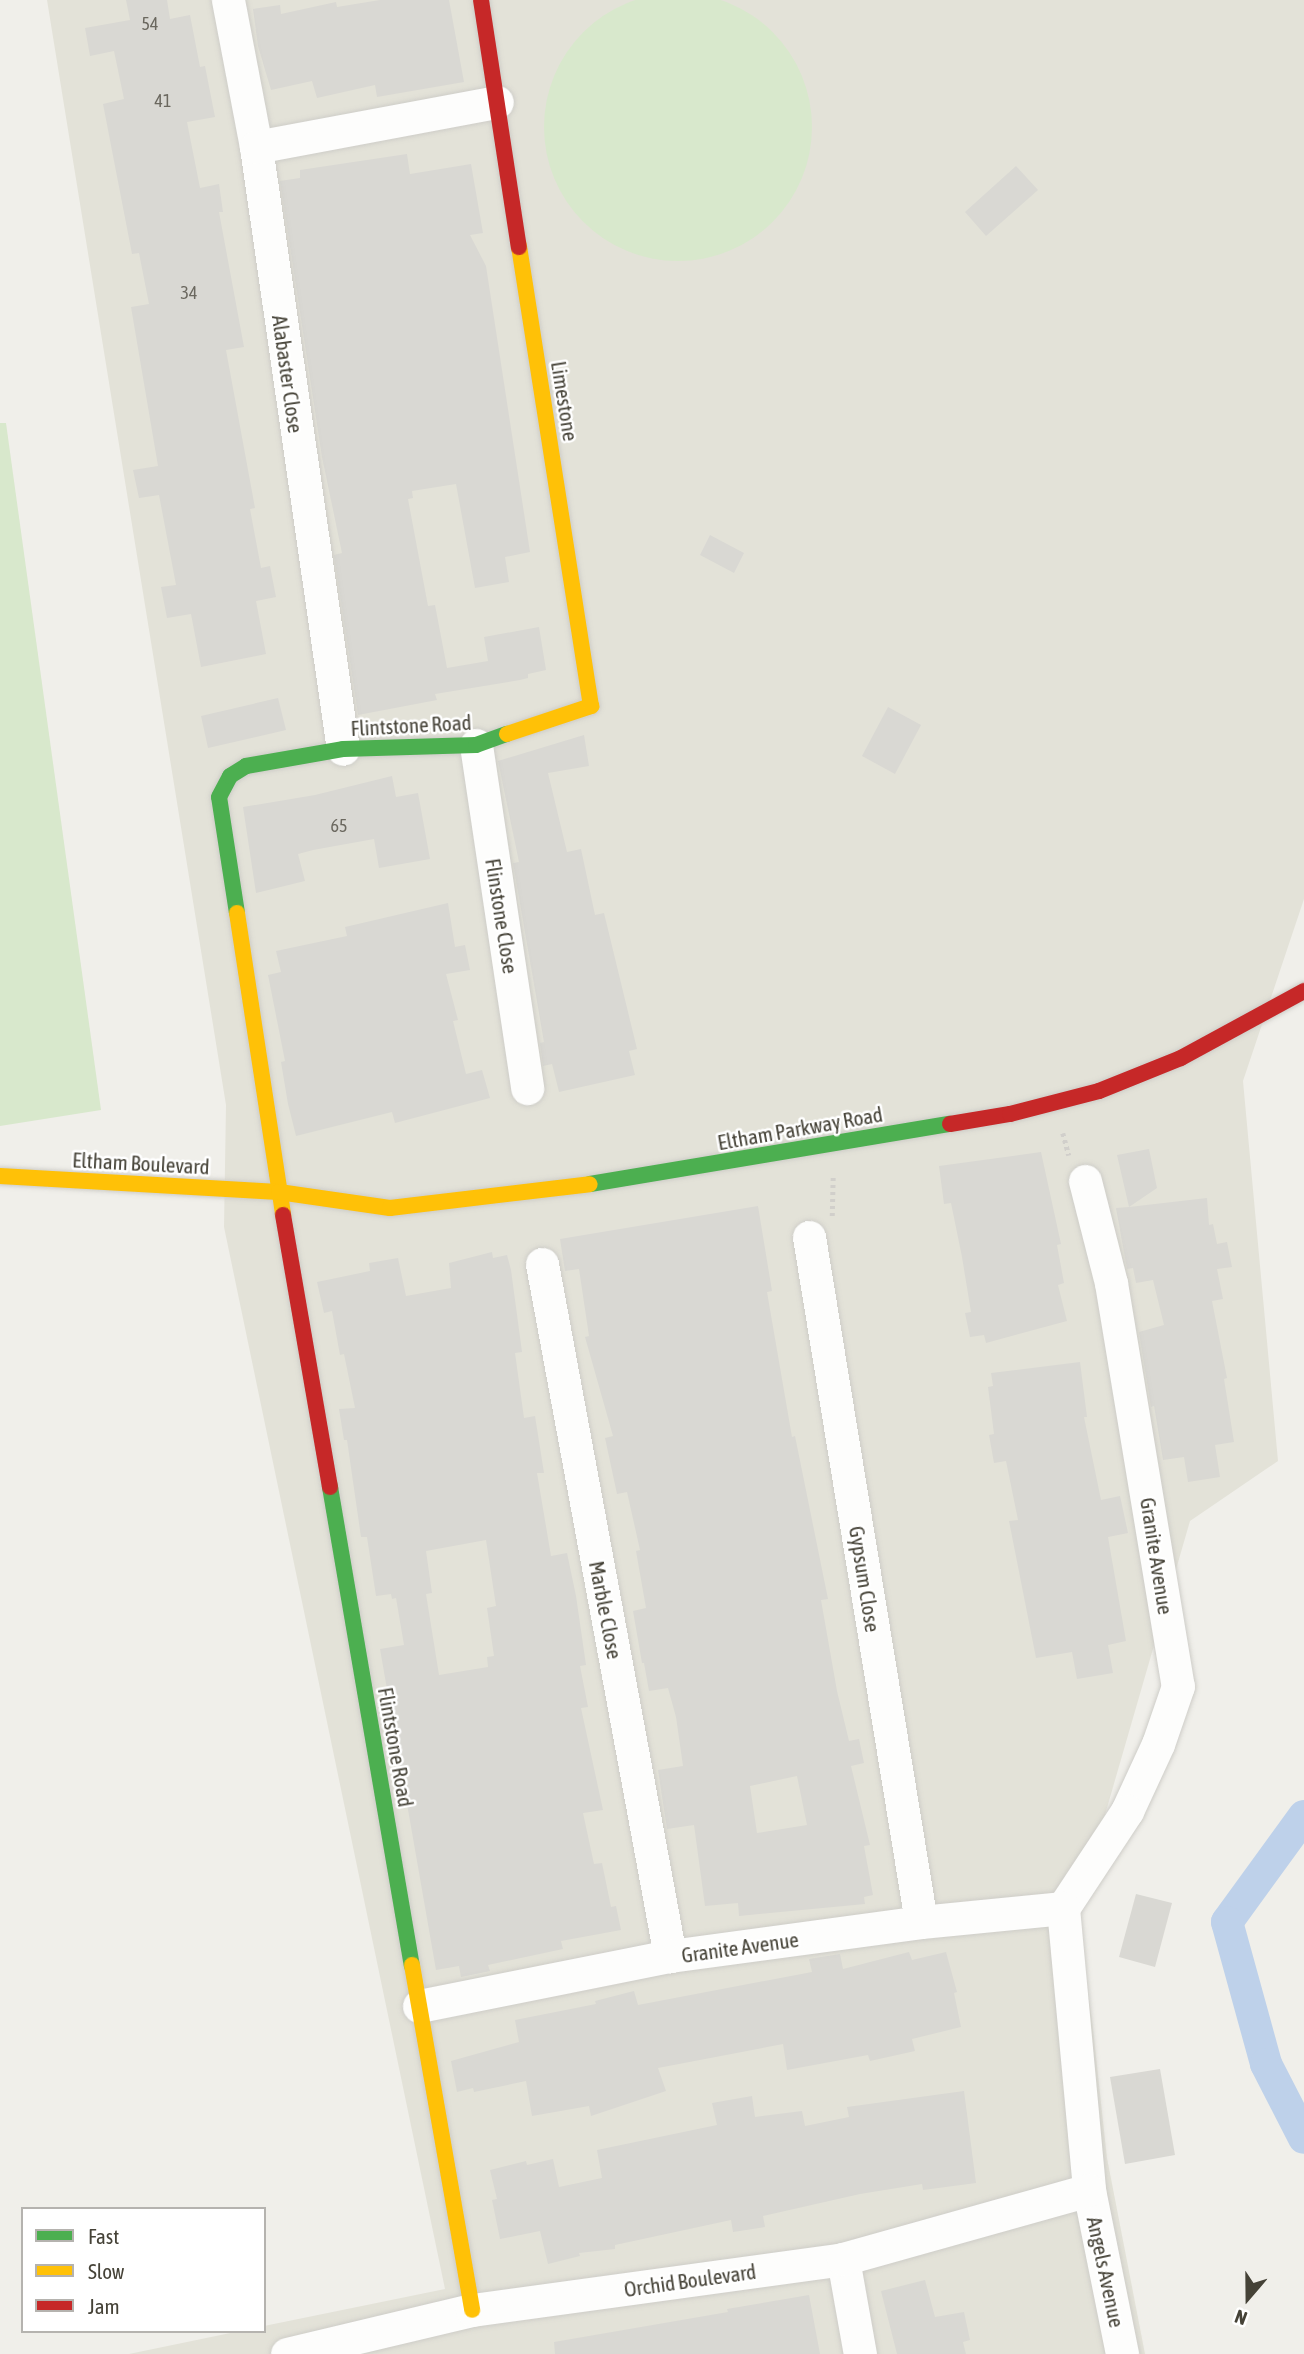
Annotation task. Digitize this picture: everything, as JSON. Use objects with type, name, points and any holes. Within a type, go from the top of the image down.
[{"type":"street","name":"Alabaster Close","points":[[228,0],[256,147],[343,749]]},
{"type":"street","name":"Limestone","points":[[481,0],[591,706]]},
{"type":"street","points":[[256,147],[497,102]]},
{"type":"street","name":"Flintstone Road","points":[[472,2310],[279,1192],[219,797],[230,776],[246,766],[343,749],[476,745],[591,706]]},
{"type":"street","name":"Flinstone Close","points":[[476,745],[527,1087]]},
{"type":"street","name":"Eltham Parkway Road","points":[[279,1192],[390,1209],[607,1182],[1010,1114],[1099,1091],[1181,1058],[1304,991]]},
{"type":"street","name":"Eltham Boulevard","points":[[0,1176],[279,1192]]},
{"type":"street","name":"Granite Avenue","points":[[419,2006],[670,1956],[921,1922],[1063,1908],[1128,1811],[1158,1744],[1178,1686],[1111,1283],[1085,1181]]},
{"type":"street","name":"Gypsum Close","points":[[808,1237],[921,1922]]},
{"type":"street","name":"Marble Close","points":[[542,1264],[670,1956]]},
{"type":"street","points":[[1063,1908],[1089,2190]]},
{"type":"street","name":"Orchid Boulevard","points":[[287,2354],[472,2310],[843,2259],[1089,2190]]},
{"type":"street","name":"Angels Avenue","points":[[1089,2190],[1122,2354]]},
{"type":"street","points":[[843,2259],[860,2354]]},
{"type":"path","points":[[1054,1102],[1071,1162],[1085,1181]]},
{"type":"path","points":[[808,1237],[823,1236],[831,1227],[835,1191],[828,1144]]},
{"type":"shaded area","points":[[47,0],[1304,0],[1304,899],[1243,1081],[1278,1461],[1190,1521],[1076,1915],[1092,2020],[1107,2158],[1145,2354],[129,2354],[230,2333],[266,2333],[266,2326],[445,2289],[224,1227],[226,1105]]},
{"type":"green space","points":[[639,-1],[717,-1],[741,9],[763,23],[782,42],[796,64],[806,88],[811,114],[811,140],[802,178],[773,222],[729,251],[678,261],[627,251],[583,222],[554,178],[544,127],[554,76],[574,42],[593,23],[615,9]]},
{"type":"green space","points":[[0,423],[6,423],[101,1110],[0,1126]]},
{"type":"building","points":[[126,0],[167,0],[170,19],[190,15],[200,67],[205,66],[215,117],[187,122],[200,188],[219,184],[223,212],[219,212],[244,347],[226,350],[255,508],[250,509],[261,568],[270,566],[276,597],[256,601],[266,654],[201,667],[191,614],[167,618],[161,587],[176,585],[159,495],[139,498],[133,470],[158,466],[131,307],[149,304],[139,253],[132,254],[103,104],[124,99],[114,51],[90,56],[85,28],[130,20]]},
{"type":"building","points":[[380,0],[449,0],[464,82],[377,97],[375,85],[317,98],[312,81],[271,90],[258,46],[253,9],[280,5],[281,14],[336,2],[337,7]]},
{"type":"building","points":[[407,154],[410,174],[471,164],[483,233],[470,235],[486,266],[530,552],[505,557],[509,582],[475,588],[456,484],[412,491],[413,498],[408,499],[428,606],[435,605],[447,668],[488,661],[484,637],[539,627],[546,670],[528,674],[528,678],[520,680],[435,694],[437,700],[358,715],[334,555],[342,553],[322,457],[280,181],[300,178],[300,170]]},
{"type":"building","points":[[1016,166],[1038,190],[986,236],[965,212]]},
{"type":"building","points":[[710,535],[744,553],[734,573],[700,555]]},
{"type":"building","points":[[278,698],[286,730],[208,748],[201,716]]},
{"type":"building","points":[[888,707],[921,725],[895,774],[862,756]]},
{"type":"building","points":[[584,735],[589,766],[548,773],[567,852],[581,849],[595,915],[604,913],[637,1049],[629,1051],[635,1075],[559,1092],[552,1064],[543,1066],[540,1043],[544,1042],[513,863],[519,862],[498,761]]},
{"type":"building","points":[[392,776],[396,797],[418,793],[430,859],[379,868],[374,839],[313,850],[298,854],[305,881],[256,893],[243,807],[315,795]]},
{"type":"building","points":[[448,903],[455,947],[465,945],[470,970],[446,974],[458,1020],[453,1021],[466,1074],[482,1070],[490,1098],[395,1123],[392,1112],[296,1136],[288,1104],[281,1062],[285,1061],[268,975],[281,972],[276,951],[347,936],[345,927]]},
{"type":"building","points":[[1149,1149],[1157,1188],[1129,1207],[1117,1155]]},
{"type":"building","points":[[1041,1152],[1061,1244],[1057,1245],[1064,1283],[1058,1285],[1067,1321],[986,1343],[984,1335],[970,1337],[965,1313],[971,1312],[962,1257],[951,1203],[944,1204],[939,1166]]},
{"type":"building","points":[[1207,1198],[1209,1225],[1213,1224],[1217,1244],[1227,1242],[1232,1267],[1217,1269],[1223,1299],[1212,1301],[1227,1378],[1224,1379],[1234,1442],[1215,1445],[1220,1477],[1188,1482],[1184,1457],[1163,1460],[1139,1332],[1164,1325],[1153,1280],[1136,1283],[1133,1268],[1127,1269],[1116,1208]]},
{"type":"building","points":[[758,1206],[772,1291],[767,1292],[792,1437],[795,1436],[828,1599],[821,1600],[837,1691],[849,1741],[859,1739],[864,1763],[851,1766],[870,1845],[864,1846],[873,1895],[864,1897],[865,1904],[739,1916],[738,1903],[705,1906],[694,1825],[667,1829],[658,1770],[683,1766],[676,1717],[668,1688],[649,1691],[642,1663],[633,1611],[646,1608],[636,1551],[640,1550],[627,1492],[617,1494],[605,1438],[613,1436],[585,1337],[589,1336],[579,1269],[565,1271],[560,1239]],"holes":[[[797,1776],[807,1825],[757,1833],[750,1786]]]},
{"type":"building","points":[[492,1252],[493,1258],[507,1255],[511,1270],[522,1352],[515,1353],[524,1418],[535,1416],[544,1473],[537,1473],[551,1556],[567,1553],[586,1665],[580,1666],[588,1707],[581,1708],[603,1810],[583,1813],[594,1864],[602,1863],[611,1907],[616,1906],[621,1930],[561,1941],[563,1949],[488,1965],[490,1971],[461,1977],[459,1966],[436,1970],[380,1649],[404,1645],[396,1598],[392,1599],[391,1594],[376,1596],[367,1537],[361,1537],[347,1440],[344,1440],[339,1409],[355,1408],[344,1354],[340,1355],[332,1311],[324,1313],[317,1282],[370,1271],[369,1263],[398,1258],[406,1296],[451,1288],[449,1263]],"holes":[[[486,1540],[496,1606],[487,1608],[494,1656],[487,1657],[488,1667],[439,1675],[426,1594],[432,1593],[426,1551]]]},
{"type":"building","points":[[1080,1362],[1087,1417],[1084,1417],[1101,1500],[1120,1496],[1128,1533],[1108,1537],[1126,1641],[1108,1645],[1113,1673],[1077,1679],[1072,1652],[1036,1658],[1009,1521],[1018,1520],[1006,1461],[994,1463],[989,1435],[994,1434],[988,1387],[993,1386],[991,1373]]},
{"type":"building","points":[[1136,1894],[1172,1903],[1155,1967],[1119,1957]]},
{"type":"building","points":[[909,1952],[912,1960],[946,1952],[957,1992],[954,1993],[961,2027],[912,2039],[915,2051],[870,2061],[868,2055],[787,2070],[783,2044],[658,2068],[666,2091],[591,2116],[589,2106],[532,2116],[526,2081],[474,2092],[473,2088],[457,2092],[451,2061],[519,2042],[515,2020],[596,2004],[595,2001],[634,1991],[638,2005],[812,1972],[809,1959],[840,1954],[843,1969]]},
{"type":"building","points":[[1160,2069],[1175,2155],[1125,2164],[1110,2077]]},
{"type":"building","points":[[964,2091],[976,2183],[923,2190],[922,2184],[860,2194],[763,2216],[765,2227],[733,2232],[731,2220],[615,2245],[615,2249],[579,2253],[580,2256],[548,2264],[540,2231],[500,2239],[492,2200],[497,2199],[490,2170],[526,2161],[527,2165],[553,2159],[559,2187],[602,2178],[597,2150],[717,2125],[712,2103],[752,2096],[755,2117],[802,2111],[805,2126],[849,2117],[847,2107]]},
{"type":"building","points":[[925,2280],[935,2317],[964,2312],[970,2340],[963,2342],[966,2354],[897,2354],[881,2291]]},
{"type":"building","points":[[809,2295],[820,2354],[555,2354],[554,2342]]},
{"type":"waterway","points":[[1304,1816],[1227,1922],[1266,2064],[1304,2138]]},
{"type":"traffic: fast","points":[[237,913],[219,797],[230,776],[246,766],[343,749],[476,745],[507,734]]},
{"type":"traffic: fast","points":[[590,1184],[950,1124]]},
{"type":"traffic: fast","points":[[330,1487],[412,1965]]},
{"type":"traffic: slow","points":[[507,734],[591,706],[519,247]]},
{"type":"traffic: slow","points":[[237,913],[283,1215]]},
{"type":"traffic: slow","points":[[0,1176],[279,1192],[390,1208],[590,1184]]},
{"type":"traffic: slow","points":[[412,1965],[472,2310]]},
{"type":"traffic: jam","points":[[481,0],[519,247]]},
{"type":"traffic: jam","points":[[950,1124],[1010,1114],[1099,1091],[1181,1058],[1304,991]]},
{"type":"traffic: jam","points":[[283,1215],[330,1487]]}]
